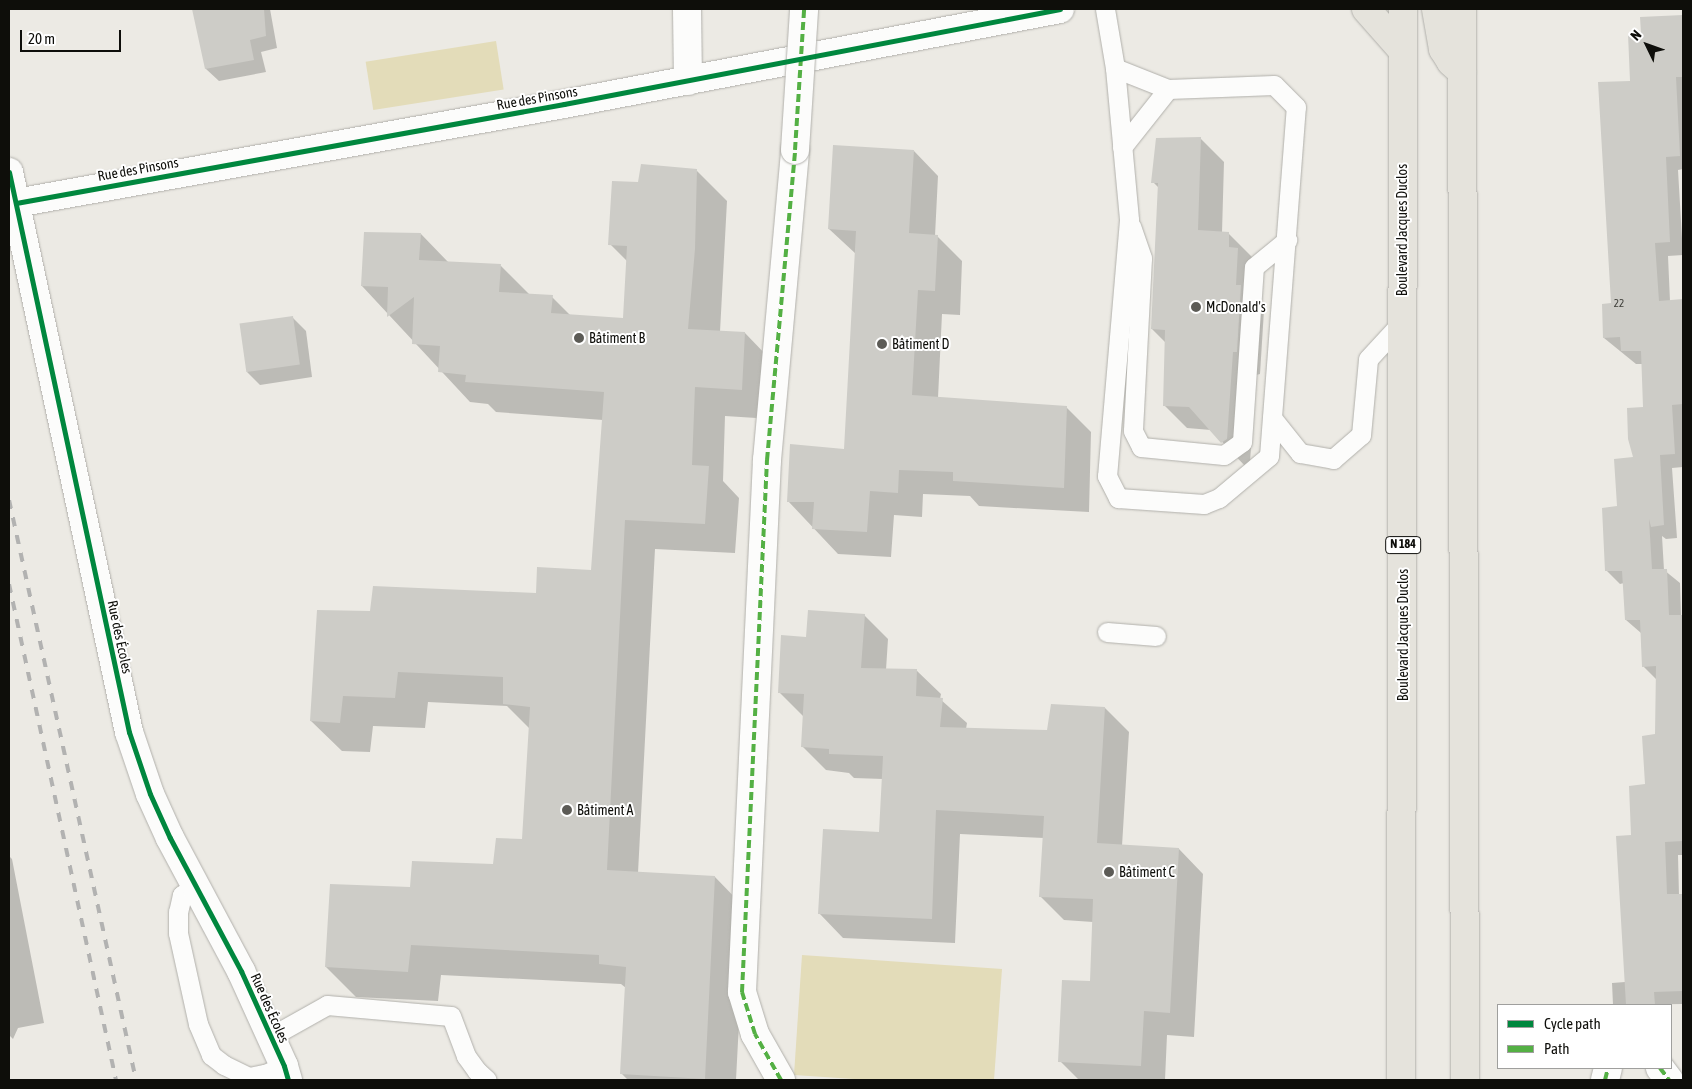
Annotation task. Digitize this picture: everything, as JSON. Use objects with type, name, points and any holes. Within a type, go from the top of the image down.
[{"type":"main road","points":[[1366,9],[1403,51]]},
{"type":"main road","name":"Boulevard Jacques Duclos","points":[[1401,1080],[1403,9]]},
{"type":"main road","points":[[1436,9],[1443,49],[1451,62],[1462,72]]},
{"type":"main road","points":[[1462,9],[1465,1080]]},
{"type":"street","points":[[687,9],[688,81]]},
{"type":"street","points":[[781,1080],[755,1034],[742,992],[767,460],[795,150],[804,9]]},
{"type":"street","name":"Rue des Pinsons","points":[[16,203],[688,81],[1059,9]]},
{"type":"street","name":"Rue des Écoles","points":[[9,172],[129,732],[162,820],[241,971],[286,1073]]},
{"type":"street","points":[[1661,1069],[1669,1080]]},
{"type":"lane","points":[[1105,9],[1115,68],[1130,220],[1142,258],[1133,431],[1141,447],[1224,455],[1242,442],[1254,267],[1287,240]]},
{"type":"lane","points":[[1115,68],[1168,89],[1274,85],[1296,106],[1269,456],[1219,498],[1204,504],[1118,498],[1107,476],[1130,220]]},
{"type":"lane","points":[[1122,147],[1168,89]]},
{"type":"lane","points":[[1272,418],[1300,453],[1333,459],[1362,435],[1368,359],[1402,322]]},
{"type":"lane","points":[[1107,632],[1156,636]]},
{"type":"lane","points":[[196,886],[182,895],[178,912],[178,933],[198,1024],[211,1055],[224,1065],[249,1077],[286,1073]]},
{"type":"lane","points":[[270,1037],[327,1005],[451,1016],[466,1056],[477,1071],[487,1080]]},
{"type":"shaded area","points":[[496,41],[504,89],[373,110],[366,62]]},
{"type":"shaded area","points":[[802,955],[1002,969],[994,1080],[869,1080],[794,1075]]},
{"type":"building","points":[[192,9],[264,9],[266,36],[250,40],[254,60],[205,69]]},
{"type":"building","points":[[1683,15],[1683,77],[1676,77],[1680,156],[1666,157],[1670,242],[1655,243],[1659,301],[1683,299],[1683,404],[1672,405],[1675,454],[1660,455],[1664,525],[1651,527],[1649,519],[1652,569],[1667,569],[1669,615],[1683,615],[1683,841],[1665,842],[1667,894],[1682,894],[1683,991],[1654,992],[1655,1004],[1626,1004],[1616,836],[1631,835],[1629,786],[1645,784],[1642,736],[1655,734],[1656,666],[1642,667],[1640,620],[1625,620],[1622,571],[1605,571],[1602,508],[1617,506],[1614,459],[1633,457],[1628,439],[1627,408],[1643,407],[1641,351],[1621,351],[1620,337],[1603,338],[1602,304],[1611,303],[1598,82],[1630,81],[1628,34],[1641,33],[1640,17]]},
{"type":"building","name":"McDonald's","points":[[1201,137],[1198,230],[1229,232],[1229,247],[1238,248],[1236,285],[1241,285],[1237,352],[1233,352],[1227,439],[1221,443],[1189,407],[1163,406],[1165,330],[1151,329],[1158,183],[1151,183],[1156,138]]},
{"type":"building","name":"Bâtiment D","points":[[833,145],[914,150],[909,233],[938,235],[935,291],[918,290],[912,395],[1067,406],[1064,488],[953,481],[953,472],[899,470],[898,493],[870,491],[867,532],[812,529],[814,502],[787,502],[790,444],[844,449],[856,231],[828,229]]},
{"type":"building","name":"Bâtiment A","points":[[641,164],[697,169],[695,249],[688,329],[745,332],[742,390],[695,387],[692,465],[709,466],[705,524],[625,520],[607,870],[715,876],[705,1079],[620,1074],[626,967],[599,964],[599,955],[411,945],[408,972],[325,967],[330,884],[410,887],[412,861],[493,864],[496,838],[522,839],[530,707],[503,704],[503,677],[398,672],[395,698],[343,696],[340,723],[310,721],[317,610],[370,611],[373,586],[536,593],[537,567],[591,570],[604,392],[465,382],[466,375],[438,372],[440,346],[412,344],[414,297],[387,317],[388,287],[361,286],[364,232],[421,233],[419,260],[501,264],[499,292],[553,295],[551,313],[623,318],[627,246],[608,245],[612,181],[638,182]]},
{"type":"building","points":[[293,316],[300,365],[246,372],[240,324]]},
{"type":"building","points":[[808,610],[865,614],[861,668],[917,669],[916,696],[943,698],[940,727],[1047,730],[1051,704],[1105,707],[1097,843],[1179,848],[1170,1013],[1144,1011],[1141,1066],[1058,1062],[1062,980],[1090,981],[1093,899],[1039,897],[1044,816],[936,810],[932,919],[818,914],[823,829],[879,832],[883,756],[829,754],[829,749],[801,747],[804,694],[778,693],[781,635],[806,637]]},
{"type":"railway","points":[[9,500],[136,1080]]},
{"type":"railway","points":[[9,584],[116,1080]]},
{"type":"marked path","points":[[781,1080],[755,1034],[742,992],[767,460],[795,150],[804,9]]},
{"type":"marked path","points":[[1605,1080],[1608,1069]]},
{"type":"marked path","points":[[1661,1069],[1669,1080]]},
{"type":"cycle path","points":[[16,203],[564,104],[1060,9]]},
{"type":"cycle path","points":[[9,172],[129,732],[150,794],[170,838],[241,971],[284,1066],[288,1080]]},
{"type":"place","name":"McDonald's","points":[[1196,307]]},
{"type":"place","name":"Bâtiment B","points":[[579,338]]},
{"type":"place","name":"Bâtiment D","points":[[882,344]]},
{"type":"place","name":"Bâtiment A","points":[[567,810]]},
{"type":"place","name":"Bâtiment C","points":[[1109,872]]}]
